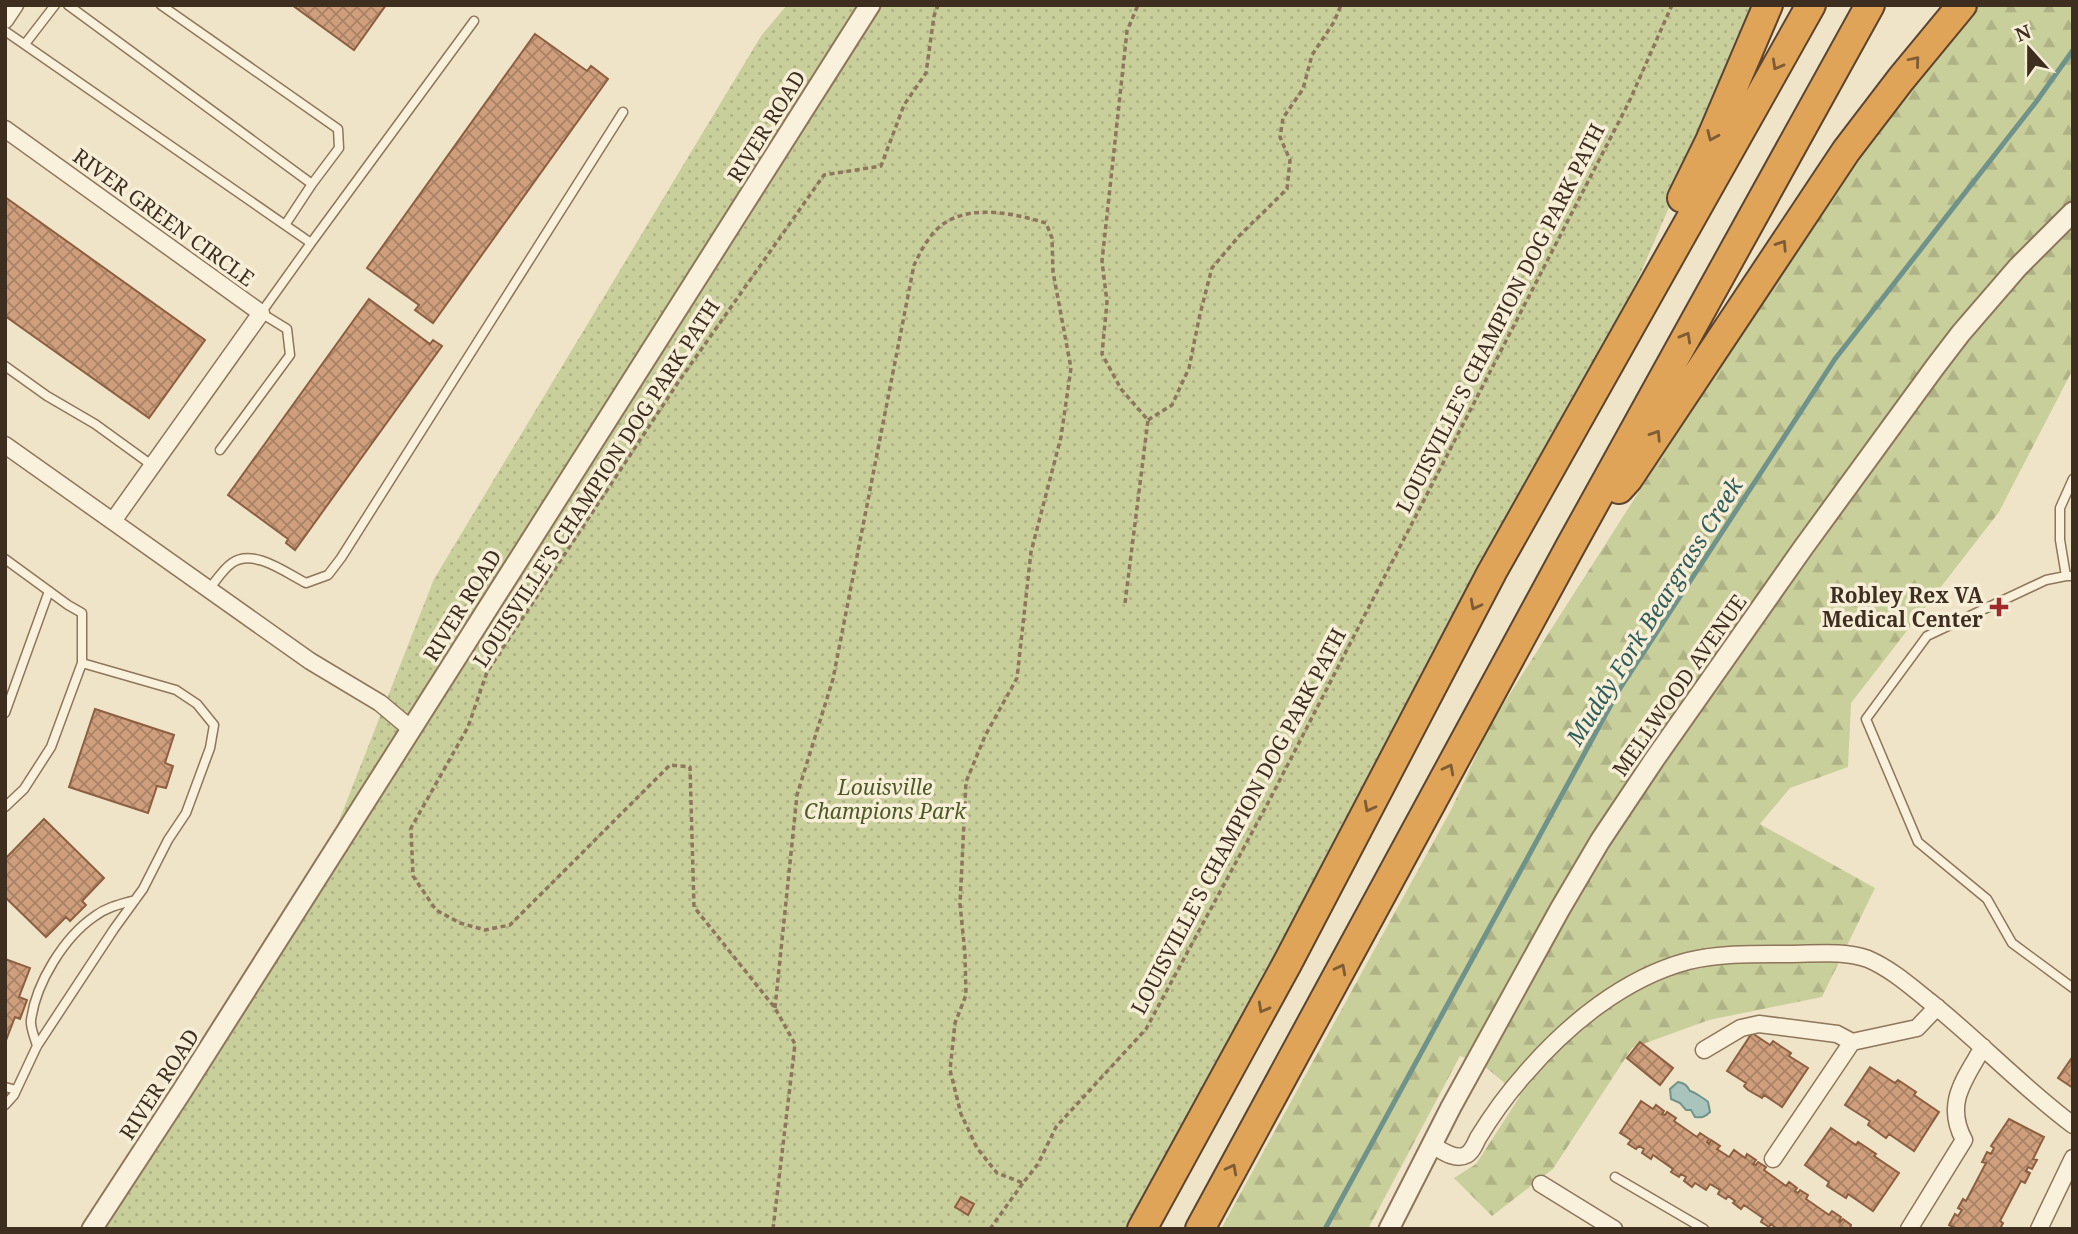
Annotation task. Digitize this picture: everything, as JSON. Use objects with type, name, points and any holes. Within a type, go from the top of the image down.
[{"type":"highway","points":[[1142,1229],[1288,962],[1492,572],[1608,344],[1639,277],[1684,195],[1768,5]]},
{"type":"highway","points":[[1492,572],[1811,5]]},
{"type":"highway","points":[[1200,1229],[1570,547],[1870,5]]},
{"type":"highway","points":[[1570,547],[1628,478],[1846,151],[1962,5]]},
{"type":"street","points":[[5,20],[15,5]]},
{"type":"street","name":"RIVER ROAD","points":[[92,1229],[870,5]]},
{"type":"street","name":"RIVER GREEN CIRCLE","points":[[5,130],[261,313],[113,521]]},
{"type":"street","name":"MELLWOOD AVENUE","points":[[1389,1229],[1560,909],[1600,841],[1654,760],[1803,548],[1935,367],[2018,267],[2073,212]]},
{"type":"street","points":[[5,445],[310,661],[380,703],[411,729]]},
{"type":"street","points":[[1432,1145],[1456,1157],[1466,1155],[1503,1100],[1542,1054],[1584,1017],[1625,989],[1653,974],[1688,961],[1745,954],[1854,956],[1887,968],[1937,1007],[2042,1102],[2073,1125]]},
{"type":"street","points":[[1704,1050],[1741,1028],[1759,1024],[1837,1034],[1852,1042],[1917,1028],[1937,1007]]},
{"type":"street","points":[[1773,1158],[1852,1042]]},
{"type":"street","points":[[1909,1229],[1964,1140],[1957,1127],[1956,1097],[1983,1047]]},
{"type":"street","points":[[2039,1229],[2073,1158]]},
{"type":"street","points":[[1541,1184],[1614,1229]]},
{"type":"lane","points":[[25,44],[55,5]]},
{"type":"lane","points":[[68,5],[312,184]]},
{"type":"lane","points":[[161,5],[338,129],[339,148],[285,225]]},
{"type":"lane","points":[[220,450],[290,355],[287,328],[261,313],[474,21]]},
{"type":"lane","points":[[5,31],[311,243]]},
{"type":"lane","points":[[209,589],[233,563],[248,558],[262,560],[306,583],[328,575],[623,112]]},
{"type":"lane","points":[[5,366],[47,396],[95,424],[153,466]]},
{"type":"lane","points":[[2073,479],[2060,509],[2060,540],[2069,576],[2046,580],[1927,636],[1866,719],[1918,842],[1987,899],[2012,943],[2073,988]]},
{"type":"lane","points":[[5,559],[82,613],[82,663],[51,747],[24,789],[5,807]]},
{"type":"lane","points":[[5,713],[49,591]]},
{"type":"lane","points":[[5,1105],[16,1090],[37,1046],[143,889],[168,840],[186,813],[210,748],[214,725],[198,704],[176,690],[82,663]]},
{"type":"lane","points":[[37,1046],[30,1022],[40,988],[53,960],[94,917],[110,907],[135,900]]},
{"type":"lane","points":[[5,1087],[16,1090]]},
{"type":"lane","points":[[1615,1177],[1704,1229]]},
{"type":"path","name":"LOUISVILLE'S CHAMPION DOG PARK PATH","points":[[773,1229],[796,1044],[775,1008],[694,907],[690,767],[670,765],[510,925],[485,930],[460,923],[436,910],[413,876],[411,828],[468,727],[487,672],[679,381],[824,175],[881,166],[904,105],[926,73],[938,5]]},
{"type":"path","points":[[1125,603],[1148,420],[1121,389],[1102,354],[1107,302],[1102,261],[1127,31],[1138,5]]},
{"type":"path","points":[[1148,420],[1172,405],[1189,368],[1212,268],[1239,236],[1287,189],[1290,160],[1280,137],[1283,118],[1303,89],[1312,55],[1334,22],[1341,5]]},
{"type":"path","name":"LOUISVILLE'S CHAMPION DOG PARK PATH","points":[[990,1229],[1038,1164],[1056,1127],[1146,1029],[1269,801],[1629,102],[1672,5]]},
{"type":"path","points":[[775,1008],[797,795],[833,679],[914,265],[927,241],[947,221],[975,213],[1020,215],[1046,223],[1052,239],[1053,272],[1071,368],[1061,437],[1031,552],[1017,678],[985,736],[966,782],[960,904],[966,995],[955,1023],[950,1070],[961,1114],[977,1148],[997,1173],[1023,1183]]},
{"type":"green space","name":"Louisville Champions Park","points":[[787,5],[1756,5],[1639,277],[1141,1229],[99,1229],[296,930],[434,579],[761,36]]},
{"type":"green space","points":[[1976,5],[2073,5],[2073,369],[1999,512],[1851,703],[1848,767],[1790,788],[1760,824],[1875,888],[1822,997],[1709,1020],[1632,1048],[1553,1169],[1492,1216],[1454,1178],[1476,1164],[1520,1096],[1483,1065],[1460,1056],[1368,1229],[1221,1229],[1451,810],[1490,725],[1864,139]]},
{"type":"water","points":[[1678,1082],[1708,1102],[1710,1112],[1703,1117],[1695,1117],[1691,1110],[1686,1110],[1671,1099],[1670,1089]]},
{"type":"building","points":[[292,5],[386,5],[354,50]]},
{"type":"building","points":[[535,34],[587,71],[591,66],[608,79],[433,323],[415,310],[419,305],[367,268]]},
{"type":"building","points":[[5,197],[205,340],[149,418],[5,316]]},
{"type":"building","points":[[369,299],[430,344],[433,340],[442,346],[295,550],[286,543],[288,539],[228,495]]},
{"type":"building","points":[[95,709],[174,735],[165,763],[173,766],[166,788],[157,786],[148,813],[69,787]]},
{"type":"building","points":[[44,819],[104,878],[82,901],[86,905],[70,921],[66,917],[46,937],[5,897],[5,859]]},
{"type":"building","points":[[5,959],[30,968],[19,997],[27,1000],[20,1019],[15,1017],[5,1043]]},
{"type":"building","points":[[1752,1033],[1770,1045],[1773,1041],[1791,1053],[1789,1056],[1808,1068],[1782,1107],[1764,1095],[1762,1098],[1748,1090],[1744,1086],[1746,1083],[1727,1071]]},
{"type":"building","points":[[1640,1042],[1673,1068],[1660,1085],[1627,1058]]},
{"type":"building","points":[[2073,1056],[2073,1088],[2058,1078]]},
{"type":"building","points":[[1870,1067],[1895,1083],[1898,1080],[1939,1112],[1914,1151],[1889,1134],[1886,1138],[1868,1125],[1870,1121],[1845,1105]]},
{"type":"building","points":[[1641,1101],[1653,1109],[1656,1105],[1664,1111],[1662,1114],[1667,1112],[1676,1118],[1674,1121],[1697,1137],[1700,1133],[1709,1139],[1709,1144],[1711,1140],[1720,1146],[1717,1149],[1729,1157],[1734,1150],[1745,1158],[1747,1154],[1756,1160],[1753,1164],[1758,1162],[1766,1167],[1764,1170],[1786,1186],[1789,1182],[1797,1188],[1795,1191],[1798,1193],[1800,1190],[1808,1195],[1806,1199],[1829,1215],[1832,1211],[1841,1217],[1839,1221],[1843,1219],[1851,1225],[1850,1229],[1777,1229],[1771,1224],[1769,1227],[1761,1222],[1763,1218],[1744,1205],[1741,1209],[1728,1196],[1726,1199],[1718,1194],[1720,1190],[1710,1184],[1706,1190],[1695,1183],[1692,1187],[1684,1181],[1686,1177],[1681,1174],[1679,1177],[1671,1172],[1673,1169],[1653,1155],[1651,1159],[1642,1153],[1644,1149],[1639,1146],[1636,1149],[1628,1144],[1631,1140],[1620,1133]]},
{"type":"building","points":[[2009,1119],[2044,1137],[2033,1159],[2037,1160],[2032,1169],[2028,1167],[2026,1171],[2030,1173],[2025,1183],[2021,1181],[2000,1221],[2003,1223],[2000,1229],[1952,1229],[1949,1225],[1955,1214],[1958,1216],[1962,1210],[1958,1208],[1963,1199],[1966,1201],[1986,1163],[1982,1162],[1987,1152],[1991,1154],[1994,1148],[1991,1146]]},
{"type":"building","points":[[1831,1128],[1856,1145],[1858,1142],[1899,1173],[1873,1211],[1848,1194],[1846,1198],[1827,1186],[1829,1182],[1805,1165]]},
{"type":"building","points":[[961,1197],[974,1204],[968,1215],[955,1207]]},
{"type":"waterway","name":"Muddy Fork Beargrass Creek","points":[[1325,1229],[1619,690],[1835,359],[2036,102],[2073,50]]},
{"type":"place","name":"Robley Rex VA Medical Center","points":[[1999,607]]}]
